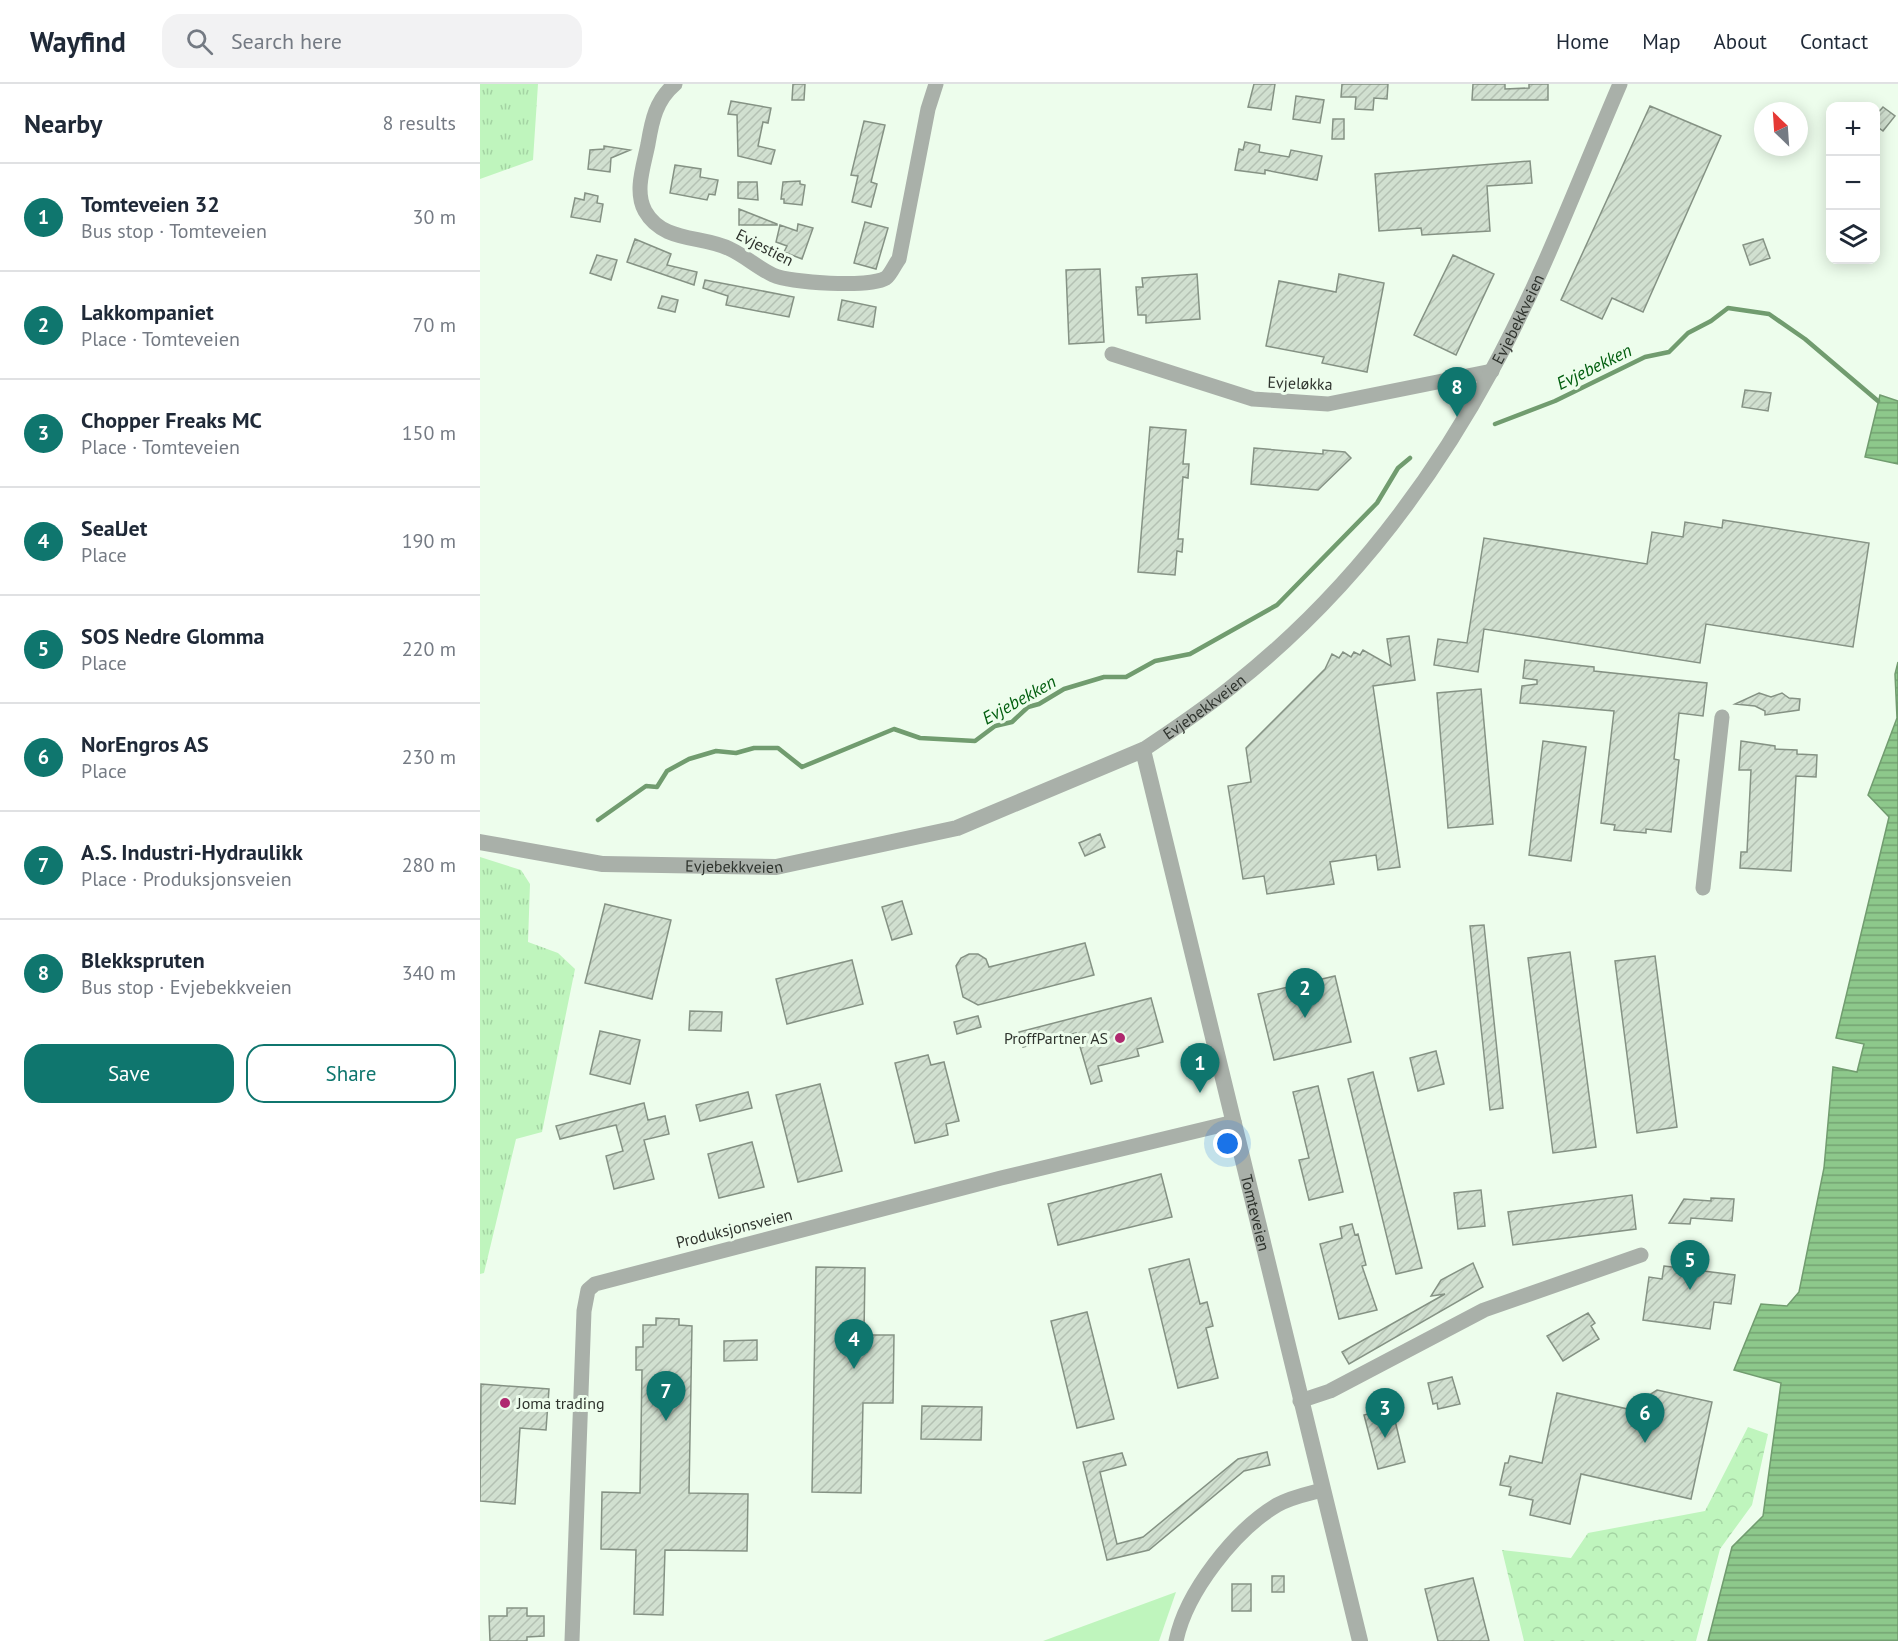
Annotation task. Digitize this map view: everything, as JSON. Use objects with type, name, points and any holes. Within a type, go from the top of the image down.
[{"type":"street","name":"Evjestien","points":[[675,84],[658,102],[640,189],[645,211],[654,223],[670,234],[730,248],[773,275],[794,282],[836,283],[872,282],[886,277],[899,259],[928,109],[936,84]]},
{"type":"street","name":"Evjebekkveien","points":[[480,842],[603,864],[776,867],[957,828],[1143,750],[1235,685],[1279,647],[1343,584],[1413,496],[1438,461],[1492,371],[1519,318],[1620,84]]},
{"type":"street","name":"Evjeløkka","points":[[1112,354],[1252,399],[1328,404],[1492,371]]},
{"type":"street","points":[[1703,888],[1722,717]]},
{"type":"street","name":"Tomteveien","points":[[1143,750],[1360,1641]]},
{"type":"street","name":"Produksjonsveien","points":[[572,1641],[584,1311],[588,1290],[594,1284],[1001,1178],[1234,1122]]},
{"type":"street","points":[[1300,1401],[1330,1391],[1484,1310],[1641,1255]]},
{"type":"street","points":[[1176,1641],[1186,1614],[1203,1581],[1243,1531],[1278,1504],[1322,1490]]},
{"type":"green space","points":[[480,84],[538,84],[533,160],[480,179]]},
{"type":"green space","points":[[480,857],[521,870],[530,884],[528,942],[558,953],[575,969],[542,1132],[516,1139],[484,1273],[480,1274]]},
{"type":"green space","points":[[1748,1427],[1768,1434],[1752,1505],[1720,1549],[1696,1641],[1524,1641],[1502,1550],[1571,1558],[1588,1533],[1705,1511]]},
{"type":"green space","points":[[1176,1592],[1159,1641],[1043,1641]]},
{"type":"shaded area","points":[[1880,395],[1898,401],[1898,464],[1865,457]]},
{"type":"shaded area","points":[[1898,662],[1898,1641],[1708,1641],[1732,1547],[1763,1516],[1781,1383],[1734,1370],[1761,1304],[1787,1306],[1799,1292],[1824,1168],[1833,1067],[1857,1072],[1864,1044],[1836,1038],[1889,817],[1868,795],[1897,718],[1895,674]]},
{"type":"building","points":[[793,84],[805,84],[804,100],[792,100]]},
{"type":"building","points":[[1254,84],[1275,84],[1271,110],[1248,107]]},
{"type":"building","points":[[1342,84],[1388,84],[1387,99],[1374,98],[1373,110],[1355,109],[1356,97],[1341,97]]},
{"type":"building","points":[[1473,84],[1505,84],[1505,89],[1529,88],[1529,84],[1548,84],[1548,100],[1472,100]]},
{"type":"building","points":[[1296,96],[1324,100],[1320,123],[1293,119]]},
{"type":"building","points":[[731,101],[771,108],[768,123],[763,122],[758,146],[775,150],[771,164],[738,156],[737,115],[728,114]]},
{"type":"building","points":[[1650,106],[1721,136],[1643,312],[1612,298],[1602,319],[1561,300]]},
{"type":"building","points":[[1883,107],[1895,116],[1883,131],[1880,129],[1880,110]]},
{"type":"building","points":[[1333,119],[1344,119],[1344,139],[1332,139]]},
{"type":"building","points":[[864,121],[885,125],[871,182],[877,184],[871,207],[852,202],[858,176],[851,175]]},
{"type":"building","points":[[1245,142],[1260,145],[1259,152],[1289,157],[1291,150],[1322,156],[1317,180],[1265,170],[1265,174],[1235,170],[1239,149],[1243,150]]},
{"type":"building","points":[[604,146],[630,150],[611,158],[610,172],[588,169],[590,150],[604,149]]},
{"type":"building","points":[[1530,161],[1532,183],[1487,186],[1490,231],[1422,235],[1421,228],[1379,231],[1375,174]]},
{"type":"building","points":[[675,165],[701,169],[700,177],[718,180],[715,195],[709,194],[707,200],[670,193]]},
{"type":"building","points":[[800,181],[800,184],[805,185],[802,205],[784,203],[784,199],[781,199],[783,182]]},
{"type":"building","points":[[738,182],[757,182],[758,200],[738,198]]},
{"type":"building","points":[[585,193],[598,196],[597,203],[603,204],[600,222],[571,217],[575,198],[584,200]]},
{"type":"building","points":[[739,209],[777,224],[777,225],[739,225]]},
{"type":"building","points":[[865,222],[888,228],[876,269],[854,263]]},
{"type":"building","points":[[798,224],[813,228],[802,259],[784,252],[787,246],[776,242],[780,225],[797,231]]},
{"type":"building","points":[[635,239],[671,254],[667,265],[697,272],[694,285],[627,262]]},
{"type":"building","points":[[1763,239],[1770,258],[1750,265],[1743,245]]},
{"type":"building","points":[[597,255],[617,260],[611,280],[590,273]]},
{"type":"building","points":[[1453,255],[1494,274],[1456,355],[1414,335]]},
{"type":"building","points":[[1100,269],[1104,342],[1069,344],[1066,270]]},
{"type":"building","points":[[1197,274],[1200,319],[1146,323],[1146,315],[1138,315],[1136,287],[1143,287],[1142,278]]},
{"type":"building","points":[[1339,274],[1384,283],[1367,372],[1322,363],[1324,357],[1266,346],[1279,281],[1336,292]]},
{"type":"building","points":[[705,280],[794,297],[789,317],[726,305],[728,296],[703,288]]},
{"type":"building","points":[[662,296],[678,300],[675,312],[658,308]]},
{"type":"building","points":[[842,300],[876,307],[873,327],[838,320]]},
{"type":"building","points":[[1745,390],[1771,393],[1768,411],[1742,407]]},
{"type":"building","points":[[1150,427],[1186,430],[1183,464],[1189,464],[1188,478],[1183,477],[1178,539],[1183,539],[1182,552],[1177,551],[1175,575],[1138,572]]},
{"type":"building","points":[[1254,448],[1323,454],[1323,450],[1345,452],[1351,458],[1318,490],[1251,484]]},
{"type":"building","points":[[1723,520],[1869,543],[1853,647],[1706,624],[1700,663],[1484,629],[1478,672],[1434,665],[1438,639],[1467,643],[1484,538],[1647,564],[1652,532],[1683,537],[1685,522],[1722,528]]},
{"type":"building","points":[[1409,636],[1415,680],[1373,686],[1400,867],[1378,870],[1376,855],[1330,862],[1334,884],[1267,894],[1264,876],[1243,879],[1228,786],[1251,782],[1246,748],[1325,669],[1332,654],[1339,658],[1343,652],[1351,657],[1354,652],[1360,655],[1363,650],[1391,666],[1387,639]]},
{"type":"building","points":[[1525,660],[1594,667],[1594,671],[1707,683],[1703,716],[1679,713],[1674,759],[1679,760],[1671,832],[1646,829],[1646,833],[1614,830],[1615,825],[1601,823],[1614,711],[1520,703],[1522,686],[1537,684],[1537,680],[1523,678]]},
{"type":"building","points":[[1481,689],[1493,824],[1448,828],[1437,693]]},
{"type":"building","points":[[1759,693],[1771,697],[1782,693],[1789,698],[1800,699],[1799,710],[1765,715],[1765,711],[1755,706],[1735,704]]},
{"type":"building","points":[[1543,741],[1586,747],[1571,861],[1529,855]]},
{"type":"building","points":[[1741,741],[1775,746],[1775,749],[1797,750],[1797,754],[1817,755],[1816,777],[1796,776],[1791,871],[1740,868],[1741,852],[1747,852],[1751,770],[1739,770]]},
{"type":"building","points":[[1100,834],[1105,847],[1085,856],[1079,843]]},
{"type":"building","points":[[902,901],[912,934],[892,940],[882,907]]},
{"type":"building","points":[[605,904],[671,920],[652,999],[585,983]]},
{"type":"building","points":[[1484,925],[1503,1108],[1490,1110],[1470,926]]},
{"type":"building","points":[[1085,943],[1094,975],[978,1005],[963,997],[956,966],[961,958],[969,954],[978,954],[986,959],[989,967]]},
{"type":"building","points":[[1570,952],[1596,1147],[1553,1153],[1528,958]]},
{"type":"building","points":[[1655,956],[1677,1127],[1637,1133],[1615,961]]},
{"type":"building","points":[[852,960],[863,1004],[787,1024],[776,979]]},
{"type":"building","points":[[1335,976],[1351,1042],[1274,1060],[1258,994]]},
{"type":"building","name":"ProffPartner AS","points":[[1151,998],[1163,1042],[1137,1049],[1139,1056],[1098,1066],[1102,1081],[1091,1084],[1076,1033],[1023,1047],[1019,1032]]},
{"type":"building","points":[[690,1011],[722,1012],[721,1031],[689,1030]]},
{"type":"building","points":[[978,1016],[981,1027],[957,1034],[954,1022]]},
{"type":"building","points":[[600,1031],[640,1040],[630,1084],[590,1074]]},
{"type":"building","points":[[1436,1051],[1444,1084],[1418,1091],[1410,1058]]},
{"type":"building","points":[[928,1055],[931,1065],[944,1062],[959,1121],[946,1124],[948,1135],[915,1143],[895,1063]]},
{"type":"building","points":[[1373,1072],[1422,1268],[1396,1274],[1348,1079]]},
{"type":"building","points":[[820,1084],[842,1171],[798,1182],[776,1095]]},
{"type":"building","points":[[1318,1086],[1343,1192],[1309,1200],[1299,1160],[1309,1158],[1293,1092]]},
{"type":"building","points":[[748,1092],[752,1108],[700,1121],[696,1105]]},
{"type":"building","points":[[644,1103],[648,1120],[665,1116],[669,1134],[644,1140],[654,1179],[614,1189],[606,1156],[623,1151],[616,1125],[560,1139],[556,1126]]},
{"type":"building","points":[[752,1142],[764,1187],[719,1198],[708,1154]]},
{"type":"building","points":[[1161,1174],[1172,1217],[1058,1245],[1048,1204]]},
{"type":"building","points":[[1481,1190],[1485,1226],[1458,1229],[1454,1193]]},
{"type":"building","points":[[1632,1195],[1636,1229],[1513,1245],[1508,1212]]},
{"type":"building","points":[[1711,1198],[1734,1199],[1732,1221],[1691,1218],[1690,1224],[1669,1223],[1684,1199],[1711,1201]]},
{"type":"building","points":[[1352,1224],[1355,1235],[1358,1234],[1366,1265],[1362,1266],[1377,1310],[1339,1319],[1320,1244],[1342,1238],[1340,1227]]},
{"type":"building","points":[[1189,1259],[1200,1304],[1207,1302],[1213,1326],[1206,1328],[1218,1378],[1178,1388],[1149,1269]]},
{"type":"building","points":[[1473,1263],[1483,1287],[1349,1364],[1342,1352],[1445,1294],[1431,1296],[1441,1280]]},
{"type":"building","points":[[1664,1266],[1735,1275],[1731,1304],[1714,1302],[1710,1329],[1643,1320],[1649,1277],[1662,1279]]},
{"type":"building","points":[[816,1267],[865,1268],[864,1335],[894,1335],[893,1403],[863,1403],[861,1493],[812,1492]]},
{"type":"building","points":[[1087,1312],[1114,1419],[1077,1428],[1051,1321]]},
{"type":"building","points":[[1588,1313],[1595,1323],[1591,1326],[1599,1339],[1563,1361],[1547,1336]]},
{"type":"building","points":[[656,1318],[679,1319],[679,1325],[692,1326],[689,1493],[748,1494],[747,1551],[665,1550],[663,1615],[634,1614],[636,1550],[601,1549],[602,1492],[640,1493],[642,1370],[636,1370],[636,1347],[643,1347],[643,1325],[656,1325]]},
{"type":"building","points":[[757,1340],[757,1360],[724,1361],[724,1341]]},
{"type":"building","points":[[1452,1377],[1460,1404],[1438,1409],[1437,1403],[1433,1404],[1428,1383]]},
{"type":"building","points":[[481,1384],[549,1389],[546,1430],[520,1428],[515,1504],[480,1501]]},
{"type":"building","points":[[1657,1390],[1712,1402],[1691,1499],[1581,1474],[1570,1524],[1530,1515],[1533,1500],[1509,1495],[1511,1487],[1500,1485],[1505,1463],[1508,1463],[1510,1456],[1542,1463],[1557,1393],[1641,1412],[1643,1399]]},
{"type":"building","points":[[922,1406],[982,1407],[981,1440],[921,1439]]},
{"type":"building","points":[[1392,1408],[1405,1462],[1378,1469],[1364,1415]]},
{"type":"building","points":[[1267,1452],[1270,1465],[1244,1471],[1149,1550],[1107,1560],[1083,1462],[1122,1453],[1126,1465],[1100,1472],[1117,1544],[1143,1537],[1238,1459]]},
{"type":"building","points":[[1272,1576],[1284,1576],[1284,1592],[1272,1592]]},
{"type":"building","points":[[1473,1578],[1489,1641],[1438,1641],[1425,1589]]},
{"type":"building","points":[[1232,1584],[1251,1584],[1251,1611],[1232,1611]]},
{"type":"building","points":[[507,1608],[527,1608],[527,1616],[544,1616],[544,1636],[527,1637],[527,1641],[490,1641],[489,1616],[507,1616]]},
{"type":"waterway","name":"Evjebekken","points":[[1495,424],[1555,401],[1645,357],[1669,352],[1688,333],[1711,321],[1728,308],[1769,314],[1805,339],[1878,401]]},
{"type":"waterway","name":"Evjebekken","points":[[598,820],[646,786],[657,787],[667,771],[689,759],[716,751],[736,753],[754,748],[778,748],[802,767],[894,729],[920,738],[975,741],[995,726],[1012,722],[1028,707],[1039,704],[1064,689],[1104,677],[1126,677],[1155,661],[1190,654],[1277,605],[1377,503],[1398,468],[1410,458]]},
{"type":"place","name":"Blekkspruten","points":[[1457,417]]},
{"type":"place","name":"Lakkompaniet","points":[[1305,1018]]},
{"type":"place","name":"ProffPartner AS","points":[[1120,1038]]},
{"type":"place","name":"Tomteveien 32","points":[[1200,1093]]},
{"type":"place","name":"SOS Nedre Glomma","points":[[1690,1290]]},
{"type":"place","name":"SealJet","points":[[854,1369]]},
{"type":"place","name":"Joma trading","points":[[505,1403]]},
{"type":"place","name":"A.S. Industri-Hydraulikk","points":[[666,1421]]},
{"type":"place","name":"Chopper Freaks MC","points":[[1385,1438]]},
{"type":"place","name":"NorEngros AS","points":[[1645,1443]]}]
